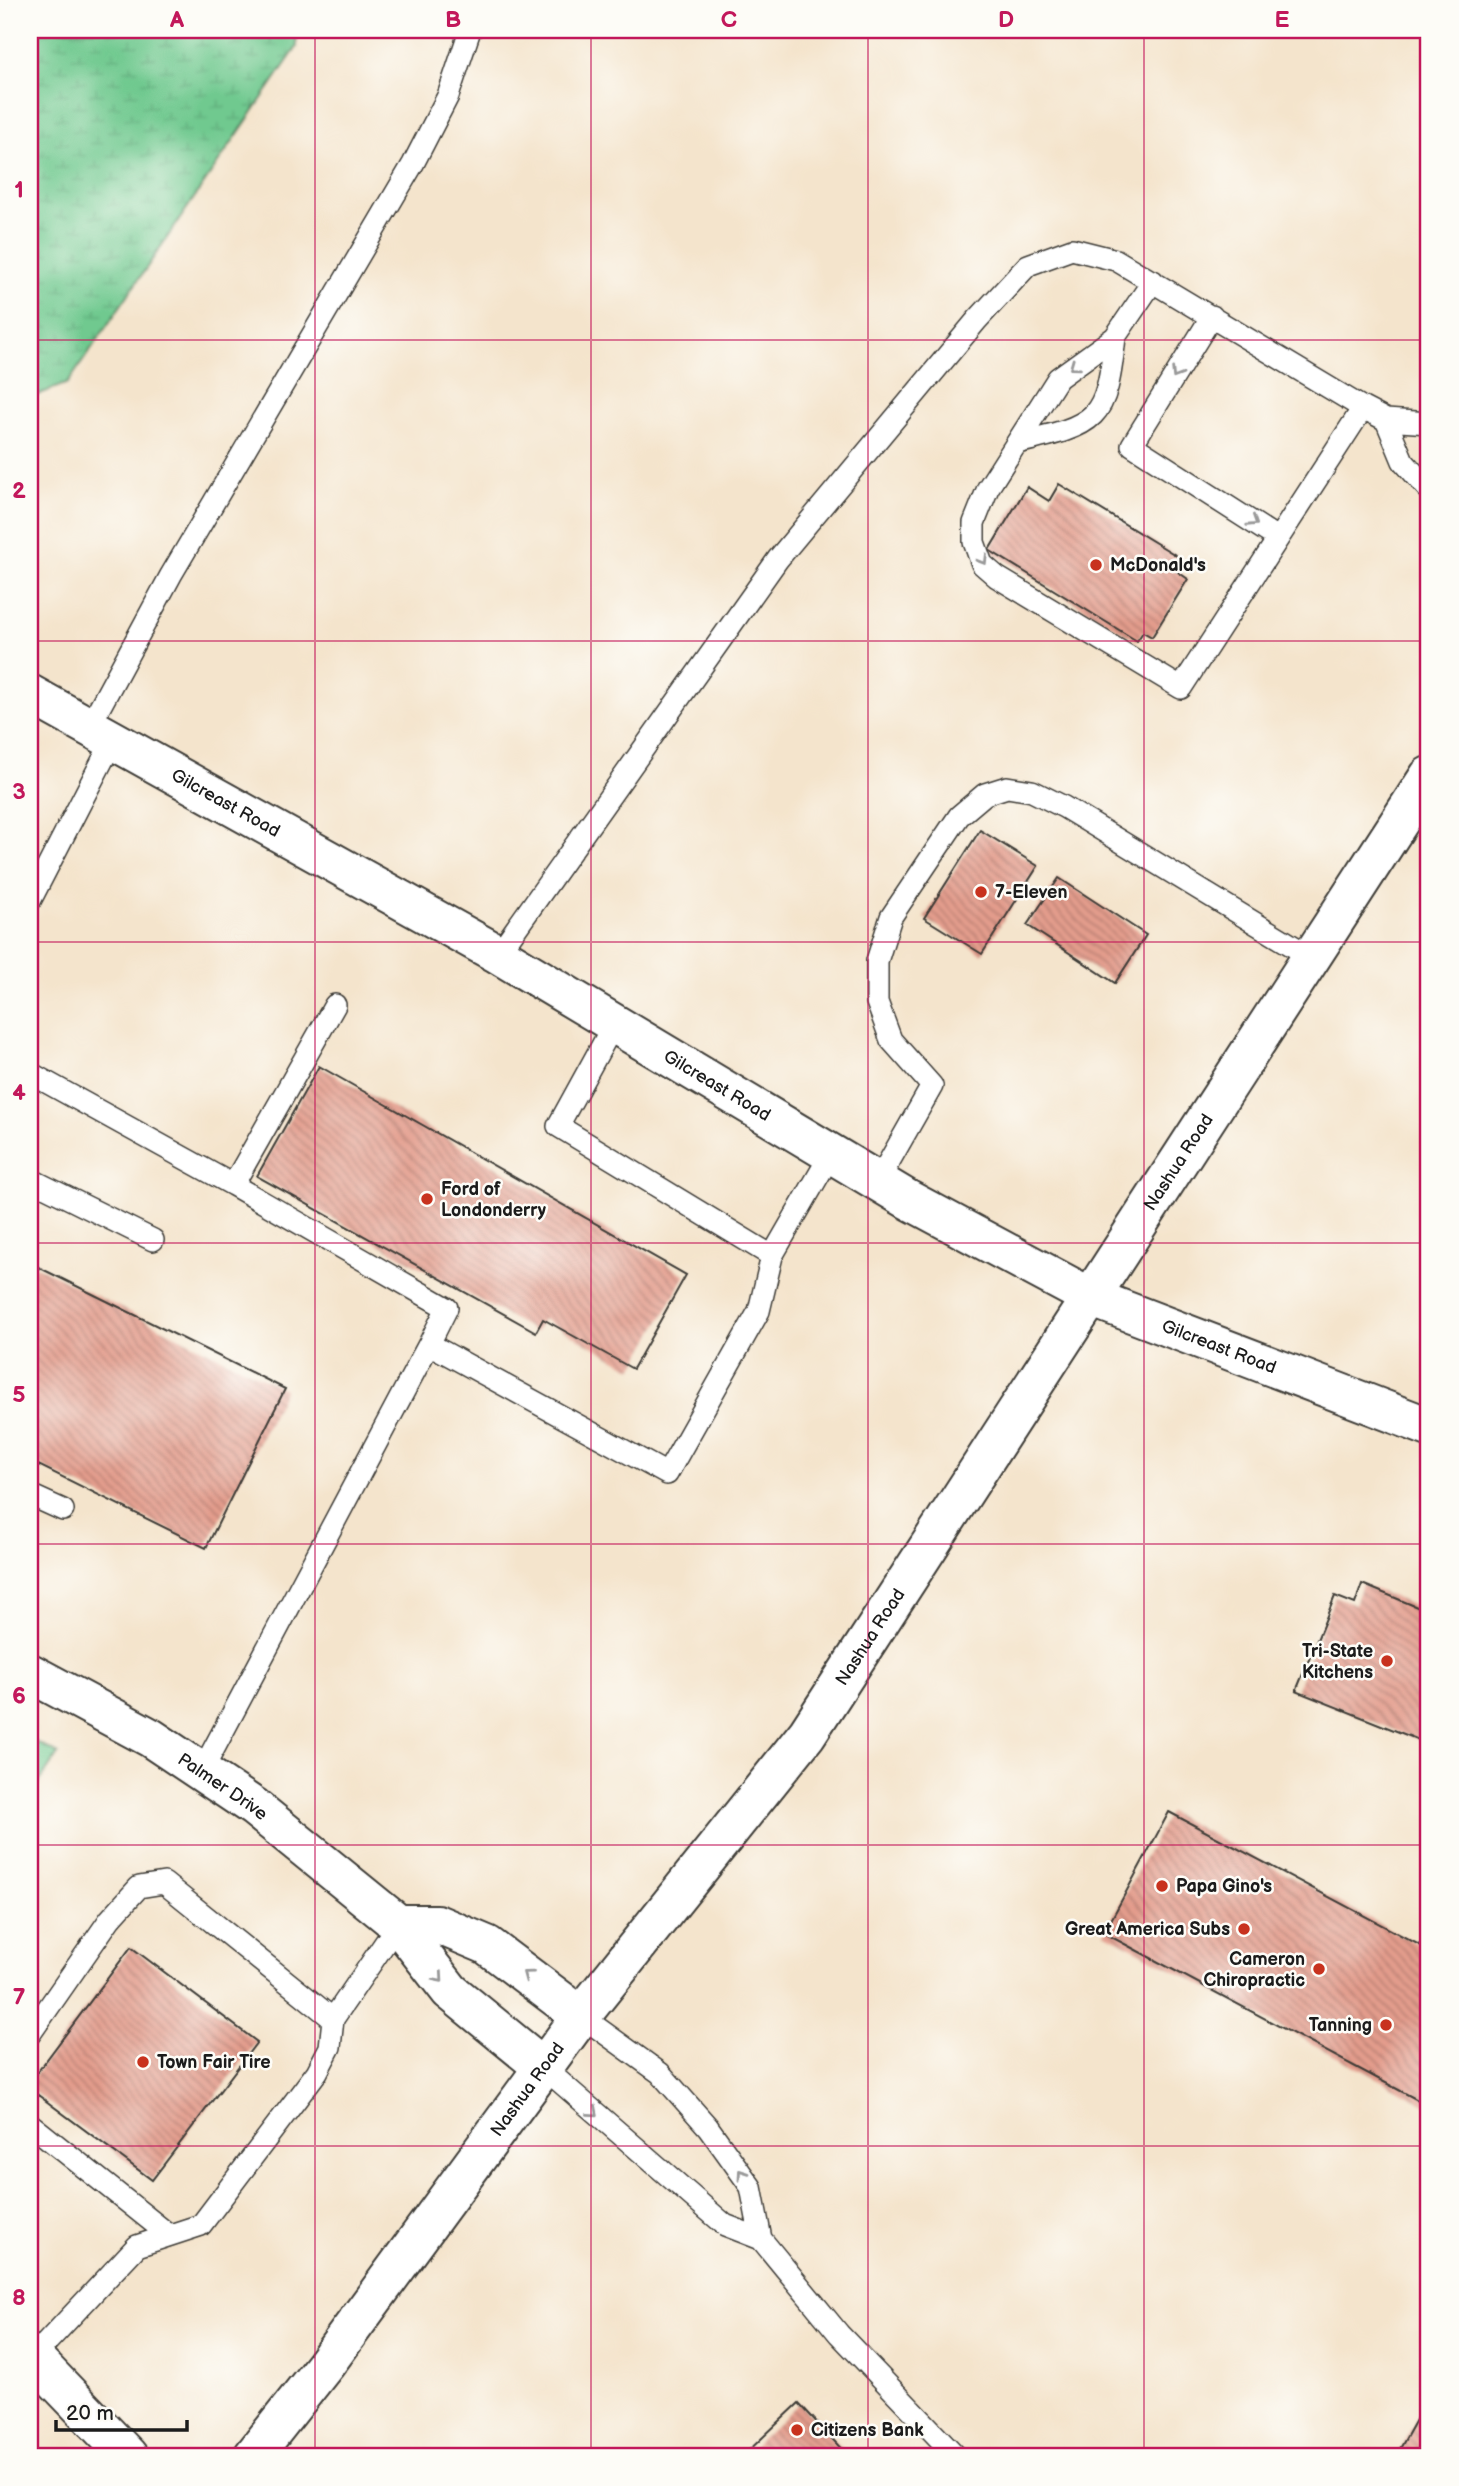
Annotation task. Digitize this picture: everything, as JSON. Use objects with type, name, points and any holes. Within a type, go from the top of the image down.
[{"type":"street","name":"Gilcreast Road","points":[[30,694],[498,954],[831,1154],[1090,1297],[1429,1427]]},
{"type":"street","name":"Nashua Road","points":[[253,2456],[325,2365],[581,2016],[807,1734],[917,1569],[1090,1297],[1429,776]]},
{"type":"street","name":"Palmer Drive","points":[[30,1673],[151,1738],[254,1807],[398,1924],[450,1991],[542,2067]]},
{"type":"street","points":[[398,1924],[437,1924],[487,1945],[581,2016]]},
{"type":"street","points":[[31,2356],[128,2456]]},
{"type":"lane","points":[[30,901],[178,564],[413,164],[448,96],[470,30]]},
{"type":"lane","points":[[498,954],[778,559],[977,320],[1028,265],[1072,249],[1116,260],[1386,420],[1429,422]]},
{"type":"lane","points":[[1153,281],[1115,337],[1058,378],[988,488],[974,523],[974,542],[982,564],[997,577],[1181,688],[1363,408]]},
{"type":"lane","points":[[1212,316],[1132,444],[1277,538]]},
{"type":"lane","points":[[1017,443],[1072,429],[1093,418],[1105,401],[1115,337]]},
{"type":"lane","points":[[1386,420],[1403,461],[1429,490]]},
{"type":"lane","points":[[878,1181],[932,1086],[891,1040],[877,1002],[877,961],[891,917],[959,816],[985,794],[1006,787],[1032,791],[1064,807],[1311,957]]},
{"type":"lane","points":[[233,1185],[335,1005]]},
{"type":"lane","points":[[615,1022],[558,1126],[772,1256]]},
{"type":"lane","points":[[30,1073],[447,1308],[202,1771]]},
{"type":"lane","points":[[429,1344],[667,1474],[759,1311],[772,1256],[831,1154]]},
{"type":"lane","points":[[30,1179],[153,1240]]},
{"type":"lane","points":[[30,1495],[63,1510]]},
{"type":"lane","points":[[30,2034],[110,1919],[139,1887],[164,1882],[333,2019]]},
{"type":"lane","points":[[31,2356],[137,2246],[201,2225],[317,2072],[330,2047],[333,2019],[398,1924]]},
{"type":"lane","points":[[581,2016],[660,2073],[708,2127],[751,2187],[761,2239],[839,2334],[956,2456]]},
{"type":"lane","points":[[542,2067],[725,2225],[761,2239]]},
{"type":"lane","points":[[30,2124],[169,2235]]},
{"type":"green space","points":[[30,30],[296,30],[297,47],[68,383],[30,398]]},
{"type":"green space","points":[[30,1739],[58,1754],[30,1796]]},
{"type":"building","name":"McDonald's","points":[[1059,484],[1182,559],[1175,570],[1188,579],[1152,637],[1143,632],[1137,641],[989,550],[1027,487],[1049,501]]},
{"type":"building","name":"7-Eleven","points":[[980,830],[1038,866],[982,954],[924,918]]},
{"type":"building","points":[[1059,878],[1146,935],[1115,983],[1027,925]]},
{"type":"building","name":"Ford of Londonderry","points":[[319,1066],[686,1275],[633,1369],[543,1319],[536,1332],[257,1176]]},
{"type":"building","points":[[30,1263],[285,1389],[206,1548],[30,1461]]},
{"type":"building","points":[[1362,1584],[1429,1612],[1429,1744],[1296,1691],[1335,1596],[1355,1604]]},
{"type":"building","points":[[1169,1812],[1429,1950],[1429,2106],[1104,1933]]},
{"type":"building","name":"Town Fair Tire","points":[[131,1947],[257,2042],[152,2180],[30,2089],[30,2082]]},
{"type":"building","points":[[1429,2395],[1429,2456],[1396,2456],[1422,2409]]},
{"type":"building","name":"Citizens Bank","points":[[799,2403],[848,2456],[743,2456]]},
{"type":"place","name":"McDonald's","points":[[1096,565]]},
{"type":"place","name":"7-Eleven","points":[[981,892]]},
{"type":"place","name":"Ford of Londonderry","points":[[427,1199]]},
{"type":"place","name":"Tri-State Kitchens","points":[[1387,1661]]},
{"type":"place","name":"Papa Gino's","points":[[1162,1886]]},
{"type":"place","name":"Great America Subs","points":[[1244,1929]]},
{"type":"place","name":"Cameron Chiropractic","points":[[1319,1969]]},
{"type":"place","name":"Tanning","points":[[1386,2025]]},
{"type":"place","name":"Town Fair Tire","points":[[143,2062]]},
{"type":"place","name":"Citizens Bank","points":[[797,2430]]}]
